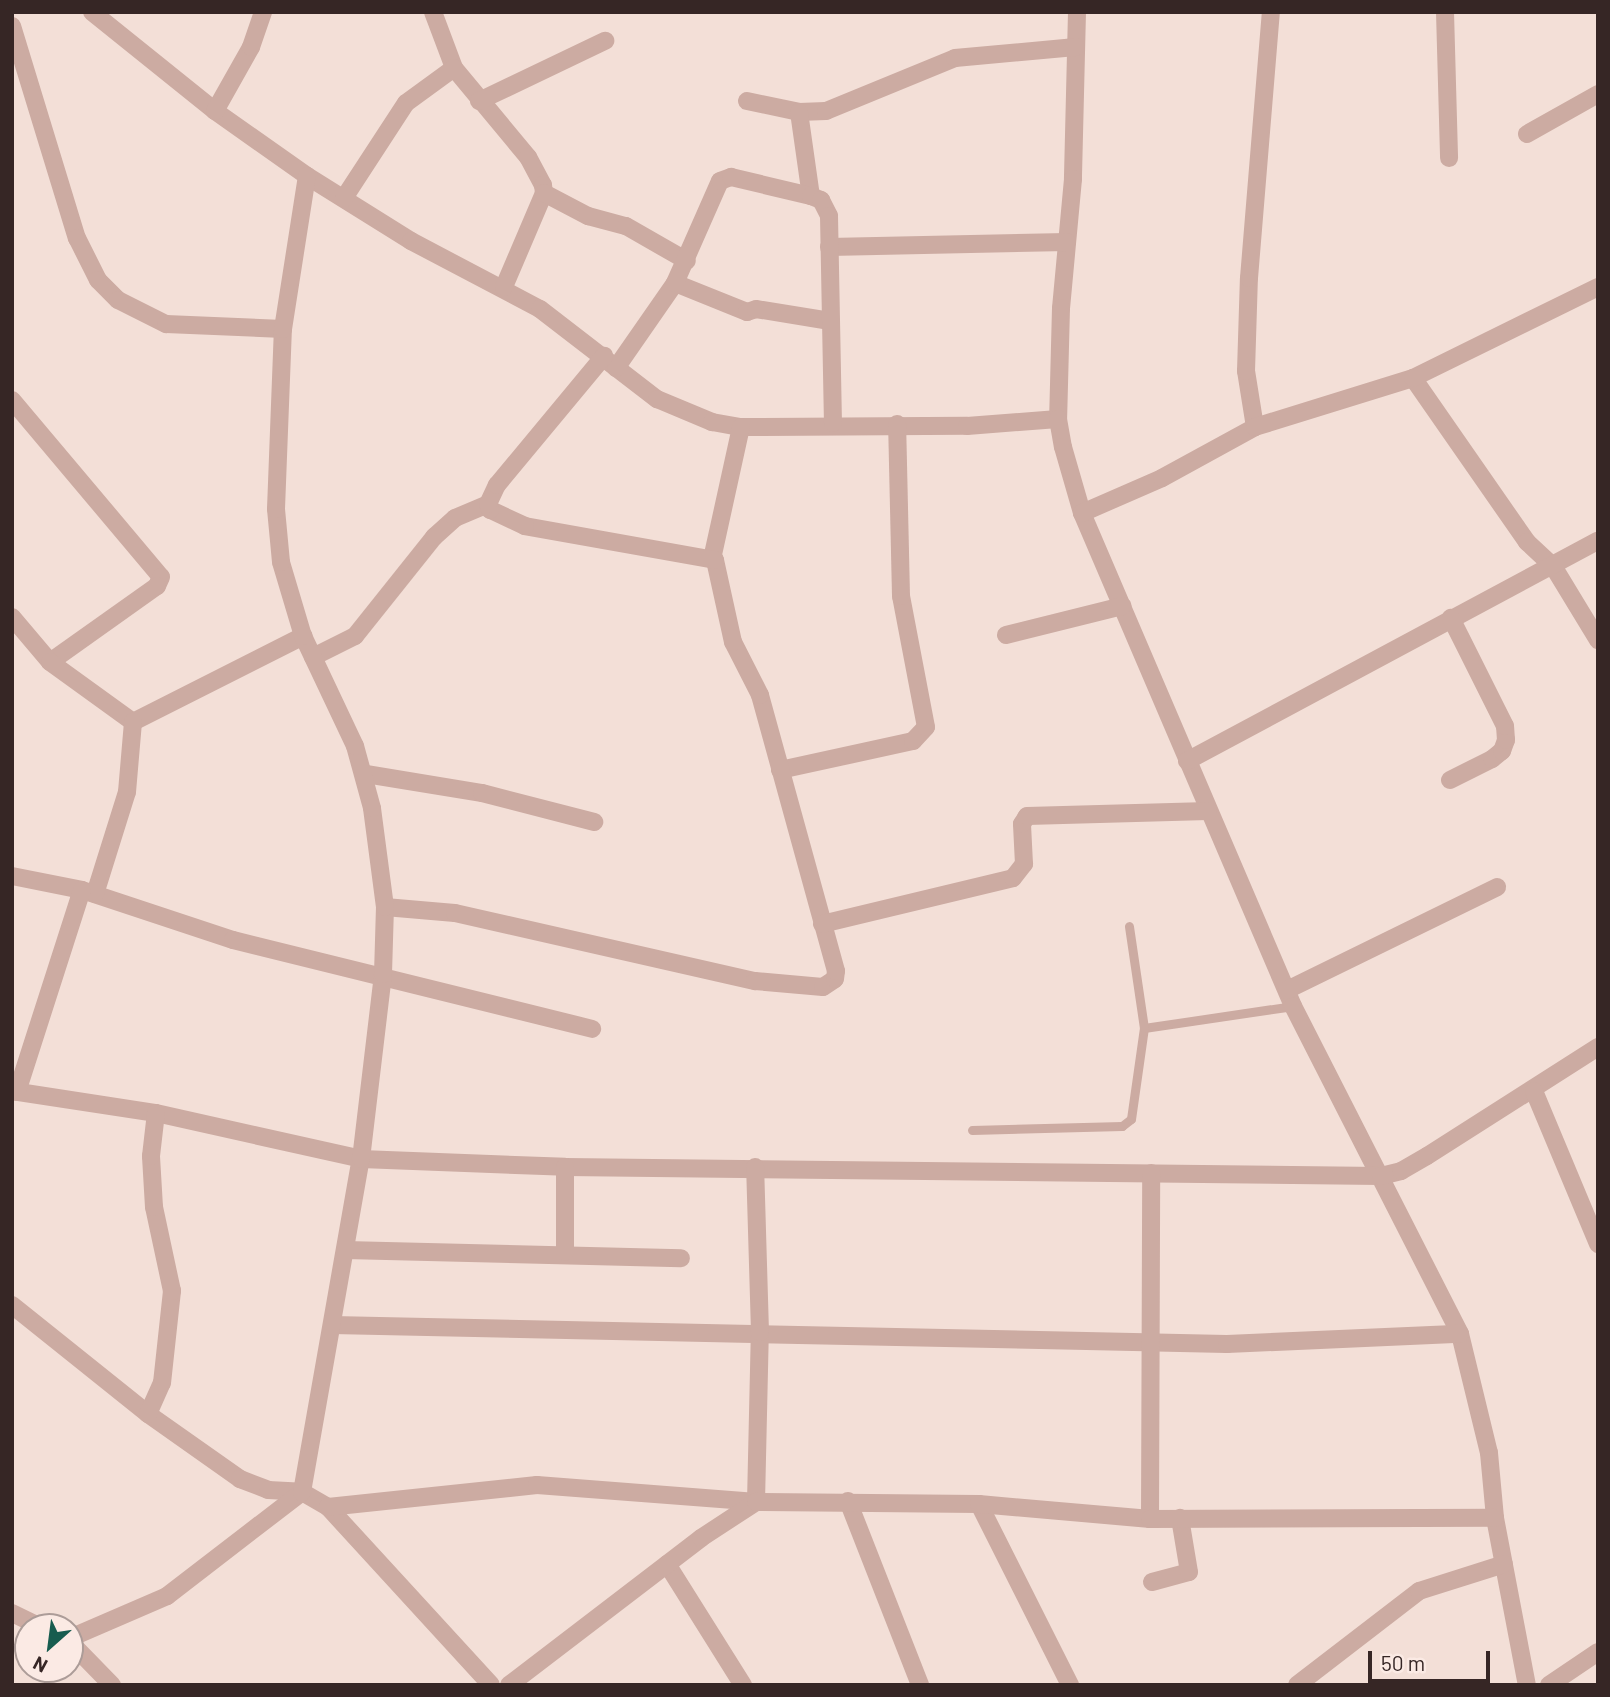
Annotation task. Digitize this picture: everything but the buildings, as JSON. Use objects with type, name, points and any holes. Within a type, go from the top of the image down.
[{"type":"street","points":[[92,12],[215,111],[307,176],[411,241],[504,287],[657,399],[712,422],[741,426],[833,423],[967,426],[1058,419]]},
{"type":"street","points":[[215,111],[251,47],[263,12]]},
{"type":"street","points":[[433,12],[454,68],[539,172],[544,192],[504,287]]},
{"type":"street","points":[[1077,12],[1058,419],[1082,513],[1290,998],[1460,1334],[1489,1453],[1495,1518],[1527,1685]]},
{"type":"street","points":[[1255,427],[1246,371],[1249,278],[1271,12]]},
{"type":"street","points":[[1445,12],[1449,158]]},
{"type":"street","points":[[12,26],[77,238],[98,281],[117,300],[166,324],[283,329]]},
{"type":"street","points":[[479,101],[605,41]]},
{"type":"street","points":[[747,101],[799,112],[826,111],[861,100],[956,58],[1075,47]]},
{"type":"street","points":[[344,198],[406,103],[454,68]]},
{"type":"street","points":[[1527,134],[1598,94]]},
{"type":"street","points":[[799,112],[811,196]]},
{"type":"street","points":[[84,1634],[167,1596],[302,1492],[361,1159],[383,974],[385,907],[366,774],[303,636],[281,562],[276,509],[283,329],[307,176]]},
{"type":"street","points":[[313,657],[355,636],[435,537],[456,518],[488,504],[497,485],[610,362],[675,283],[724,178],[811,196],[826,205],[833,423]]},
{"type":"street","points":[[544,192],[588,216],[626,226],[687,261]]},
{"type":"street","points":[[829,247],[1067,242]]},
{"type":"street","points":[[675,283],[747,312],[756,309],[830,321]]},
{"type":"street","points":[[1082,513],[1162,478],[1255,427],[1413,378],[1598,287]]},
{"type":"street","points":[[1413,378],[1527,542],[1553,566],[1598,640]]},
{"type":"street","points":[[12,400],[161,577],[157,586],[50,663]]},
{"type":"street","points":[[780,770],[913,741],[926,727],[901,596],[897,424]]},
{"type":"street","points":[[385,907],[454,913],[755,981],[823,987],[835,979],[836,971],[760,695],[733,642],[712,559],[741,426]]},
{"type":"street","points":[[488,504],[496,515],[525,526],[712,559]]},
{"type":"street","points":[[1187,761],[1598,541]]},
{"type":"street","points":[[1006,635],[1122,606]]},
{"type":"street","points":[[12,617],[50,663],[133,722]]},
{"type":"street","points":[[1450,780],[1492,759],[1502,751],[1506,740],[1505,726],[1451,618]]},
{"type":"street","points":[[133,722],[303,636]]},
{"type":"street","points":[[133,722],[127,792],[15,1091],[156,1113],[361,1159],[565,1167],[1381,1176],[1401,1171],[1534,1091],[1598,1047]]},
{"type":"street","points":[[366,774],[482,793],[594,822]]},
{"type":"street","points":[[822,924],[1013,878],[1024,864],[1022,824],[1027,816],[1208,811]]},
{"type":"street","points":[[12,876],[89,892],[233,940],[383,974],[593,1029]]},
{"type":"street","points":[[1290,998],[1497,887]]},
{"type":"street","points":[[1534,1091],[1598,1244]]},
{"type":"street","points":[[148,1414],[162,1383],[172,1291],[154,1207],[151,1156],[156,1113]]},
{"type":"street","points":[[565,1167],[565,1252]]},
{"type":"street","points":[[755,1167],[760,1332],[756,1502]]},
{"type":"street","points":[[1150,1519],[1152,1173]]},
{"type":"street","points":[[345,1250],[565,1252],[681,1258]]},
{"type":"street","points":[[12,1305],[148,1414],[240,1479],[268,1490],[302,1492],[328,1507],[491,1685]]},
{"type":"street","points":[[332,1325],[1151,1340],[1227,1344],[1460,1334]]},
{"type":"street","points":[[328,1507],[537,1485],[756,1502],[848,1500],[979,1504],[1150,1519],[1495,1518]]},
{"type":"street","points":[[848,1500],[920,1685]]},
{"type":"street","points":[[509,1685],[667,1564],[756,1502]]},
{"type":"street","points":[[979,1504],[1070,1685]]},
{"type":"street","points":[[1153,1582],[1189,1572],[1180,1518]]},
{"type":"street","points":[[667,1564],[743,1685]]},
{"type":"street","points":[[1297,1685],[1408,1597],[1504,1564]]},
{"type":"street","points":[[1549,1685],[1598,1652]]},
{"type":"street","points":[[84,1655],[112,1685]]},
{"type":"street","points":[[533,1667],[540,1685]]},
{"type":"lane","points":[[972,1130],[1122,1126],[1134,1108],[1144,1028],[1129,926]]},
{"type":"lane","points":[[1144,1028],[1290,998]]}]
